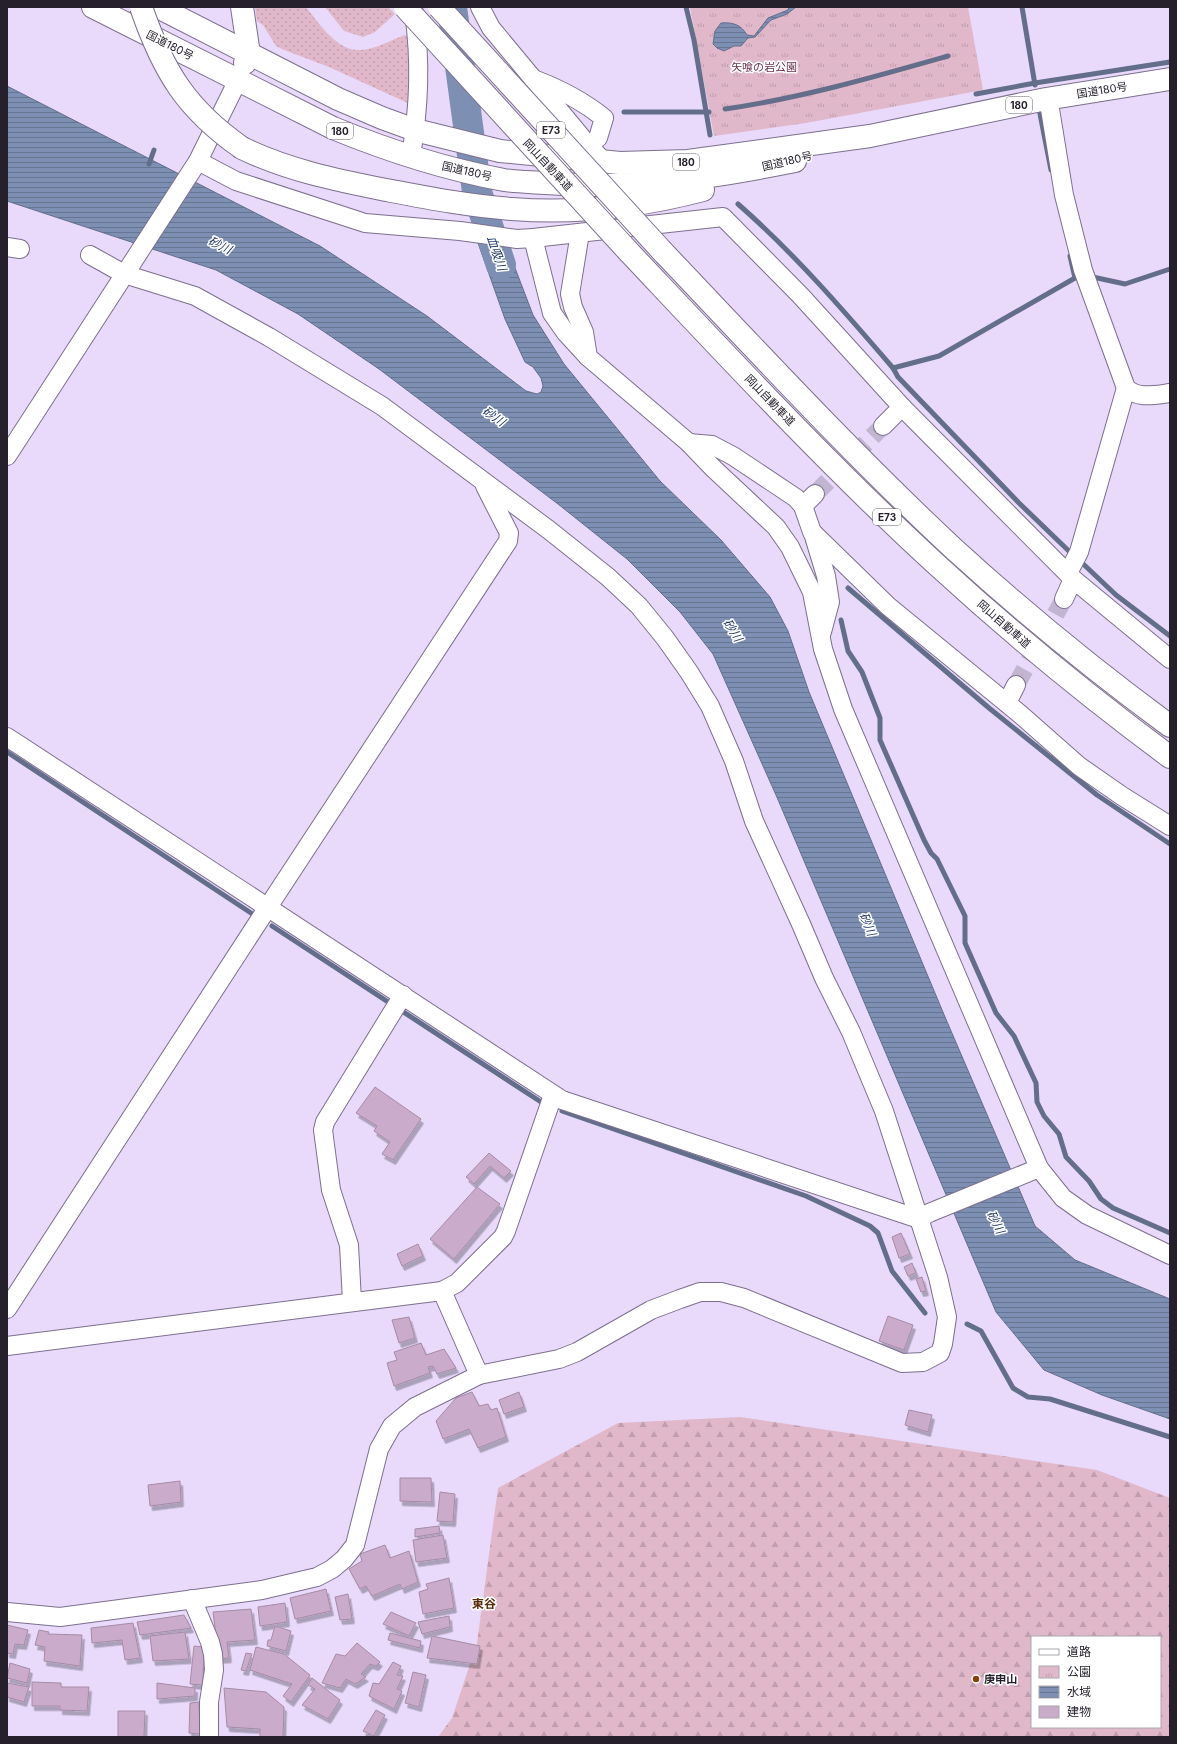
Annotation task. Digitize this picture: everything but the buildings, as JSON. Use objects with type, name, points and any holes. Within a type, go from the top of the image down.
[{"type":"highway","name":"国道180号","points":[[92,7],[333,128],[374,145],[446,168],[505,180],[581,186],[657,183],[729,174],[799,160],[870,136]]},
{"type":"highway","points":[[141,7],[164,63],[190,104],[206,121],[242,148],[261,157],[336,180],[449,202],[513,209],[602,207],[664,199],[796,166],[870,136]]},
{"type":"highway","name":"国道180号","points":[[158,7],[338,99],[415,130],[500,151],[604,162],[688,162],[870,136],[1046,99],[1170,79]]},
{"type":"highway","points":[[229,7],[242,50]]},
{"type":"highway","points":[[238,80],[242,50],[242,7]]},
{"type":"highway","name":"岡山自動車道","points":[[405,7],[628,251],[852,484],[937,565],[1023,642],[1124,723],[1170,757]]},
{"type":"highway","name":"岡山自動車道","points":[[439,7],[663,252],[781,376],[954,548],[1038,623],[1170,726]]},
{"type":"street","points":[[411,156],[418,109],[419,48],[413,7]]},
{"type":"street","points":[[480,7],[491,28],[536,80],[583,139],[604,162]]},
{"type":"street","points":[[7,456],[196,163],[238,80]]},
{"type":"street","points":[[536,80],[559,89],[589,106],[604,118],[598,138]]},
{"type":"street","points":[[1046,99],[1050,109],[1064,195],[1085,275],[1126,388],[1132,394],[1144,396],[1170,393]]},
{"type":"street","points":[[196,163],[236,181],[365,223],[525,238],[723,217],[801,296],[902,407],[1170,659]]},
{"type":"street","points":[[525,238],[552,313],[566,333],[588,358],[689,443],[714,469],[776,527],[790,547],[812,592],[823,649],[843,709],[1034,1170],[1063,1198],[1086,1215],[1170,1255]]},
{"type":"street","points":[[579,239],[570,294],[573,307],[584,332],[588,358]]},
{"type":"street","points":[[7,1612],[60,1618],[262,1590],[317,1577],[332,1569],[344,1559],[355,1545],[379,1449],[392,1426],[415,1407],[479,1375],[559,1358],[577,1352],[651,1310],[700,1292],[721,1292],[744,1298],[902,1363],[923,1362],[940,1353],[943,1344],[946,1317],[924,1216],[884,1111],[851,1032],[824,978],[754,821],[734,761],[710,706],[689,672],[639,606],[608,577],[555,535],[382,406],[269,336],[195,296],[126,271],[90,255]]},
{"type":"street","points":[[1064,598],[1126,388]]},
{"type":"street","points":[[883,426],[902,407]]},
{"type":"street","points":[[689,443],[712,445],[733,456],[796,498],[809,500],[812,532],[826,576],[830,602],[821,637]]},
{"type":"street","points":[[7,1309],[508,541],[509,533],[483,482]]},
{"type":"street","points":[[812,532],[888,606],[1007,703],[1079,766],[1122,796],[1170,826]]},
{"type":"street","points":[[1007,703],[1016,685]]},
{"type":"street","points":[[7,737],[268,907],[398,1003],[562,1100],[924,1216],[1034,1170]]},
{"type":"street","points":[[352,1301],[349,1245],[331,1190],[323,1130],[325,1122],[398,1003]]},
{"type":"street","points":[[7,1346],[352,1301],[442,1291],[457,1283],[503,1236],[506,1231],[553,1095]]},
{"type":"street","points":[[442,1291],[479,1375]]},
{"type":"street","points":[[192,1599],[210,1642],[213,1654],[214,1670],[209,1702],[209,1737]]},
{"type":"green space","points":[[255,7],[306,7],[329,35],[344,46],[352,49],[361,50],[372,48],[405,35],[411,38],[412,105],[329,67],[276,46],[263,25],[257,21]]},
{"type":"green space","points":[[325,7],[388,7],[395,14],[375,32],[363,37],[344,31]]},
{"type":"green space","name":"矢喰の岩公園","points":[[690,7],[968,7],[983,90],[806,123],[714,136]]},
{"type":"green space","points":[[740,1417],[1097,1470],[1170,1498],[1170,1737],[438,1737],[452,1718],[477,1643],[498,1488],[618,1423]]},
{"type":"water","points":[[789,7],[796,7],[787,14],[771,20],[755,37],[748,38],[741,46],[734,46],[724,51],[717,48],[713,44],[715,31],[721,23],[737,25],[747,35],[754,36],[768,18],[788,10]]},
{"type":"water","name":"砂川","points":[[7,86],[320,246],[427,316],[526,391],[537,394],[541,392],[543,386],[541,378],[533,367],[525,362],[505,319],[478,243],[507,247],[533,315],[564,364],[660,481],[721,540],[770,597],[788,631],[809,692],[945,1017],[1035,1226],[1075,1260],[1170,1299],[1170,1419],[1102,1395],[1044,1370],[996,1312],[776,795],[713,654],[680,612],[627,559],[558,504],[379,369],[298,314],[216,270],[7,201]]},
{"type":"waterway","name":"血吸川","points":[[452,7],[477,192],[501,265]]},
{"type":"waterway","points":[[686,7],[694,40],[710,135]]},
{"type":"waterway","points":[[1022,7],[1035,85]]},
{"type":"waterway","points":[[725,109],[809,93],[948,56]]},
{"type":"waterway","points":[[976,94],[1035,83],[1170,62]]},
{"type":"waterway","points":[[624,112],[709,112]]},
{"type":"waterway","points":[[1040,114],[1051,170]]},
{"type":"waterway","points":[[149,164],[154,150]]},
{"type":"waterway","points":[[738,204],[799,263],[893,368]]},
{"type":"waterway","points":[[1070,256],[1075,278],[939,356],[893,368],[898,377],[1019,503],[1073,555]]},
{"type":"waterway","points":[[1088,276],[1125,284],[1170,269]]},
{"type":"waterway","points":[[1079,560],[1116,595],[1170,636]]},
{"type":"waterway","points":[[848,588],[989,708],[1097,795],[1170,844]]},
{"type":"waterway","points":[[841,620],[848,651],[862,672],[880,718],[880,740],[924,840],[931,853],[937,859],[965,916],[965,943],[996,1013],[1014,1036],[1036,1083],[1037,1102],[1044,1116],[1059,1134],[1066,1157],[1089,1181],[1101,1199],[1113,1208],[1170,1233]]},
{"type":"waterway","points":[[7,752],[254,915]]},
{"type":"waterway","points":[[272,926],[541,1102]]},
{"type":"waterway","points":[[562,1111],[806,1196],[870,1226],[878,1233],[892,1271],[925,1313]]},
{"type":"waterway","points":[[967,1324],[981,1331],[1013,1388],[1028,1397],[1050,1399],[1170,1437]]},
{"type":"tunnel","points":[[815,494],[883,426]]},
{"type":"tunnel","points":[[1016,685],[1064,599]]},
{"type":"place","name":"庚申山","points":[[976,1679]]},
{"type":"district","name":"東谷","points":[[484,1603]]}]
